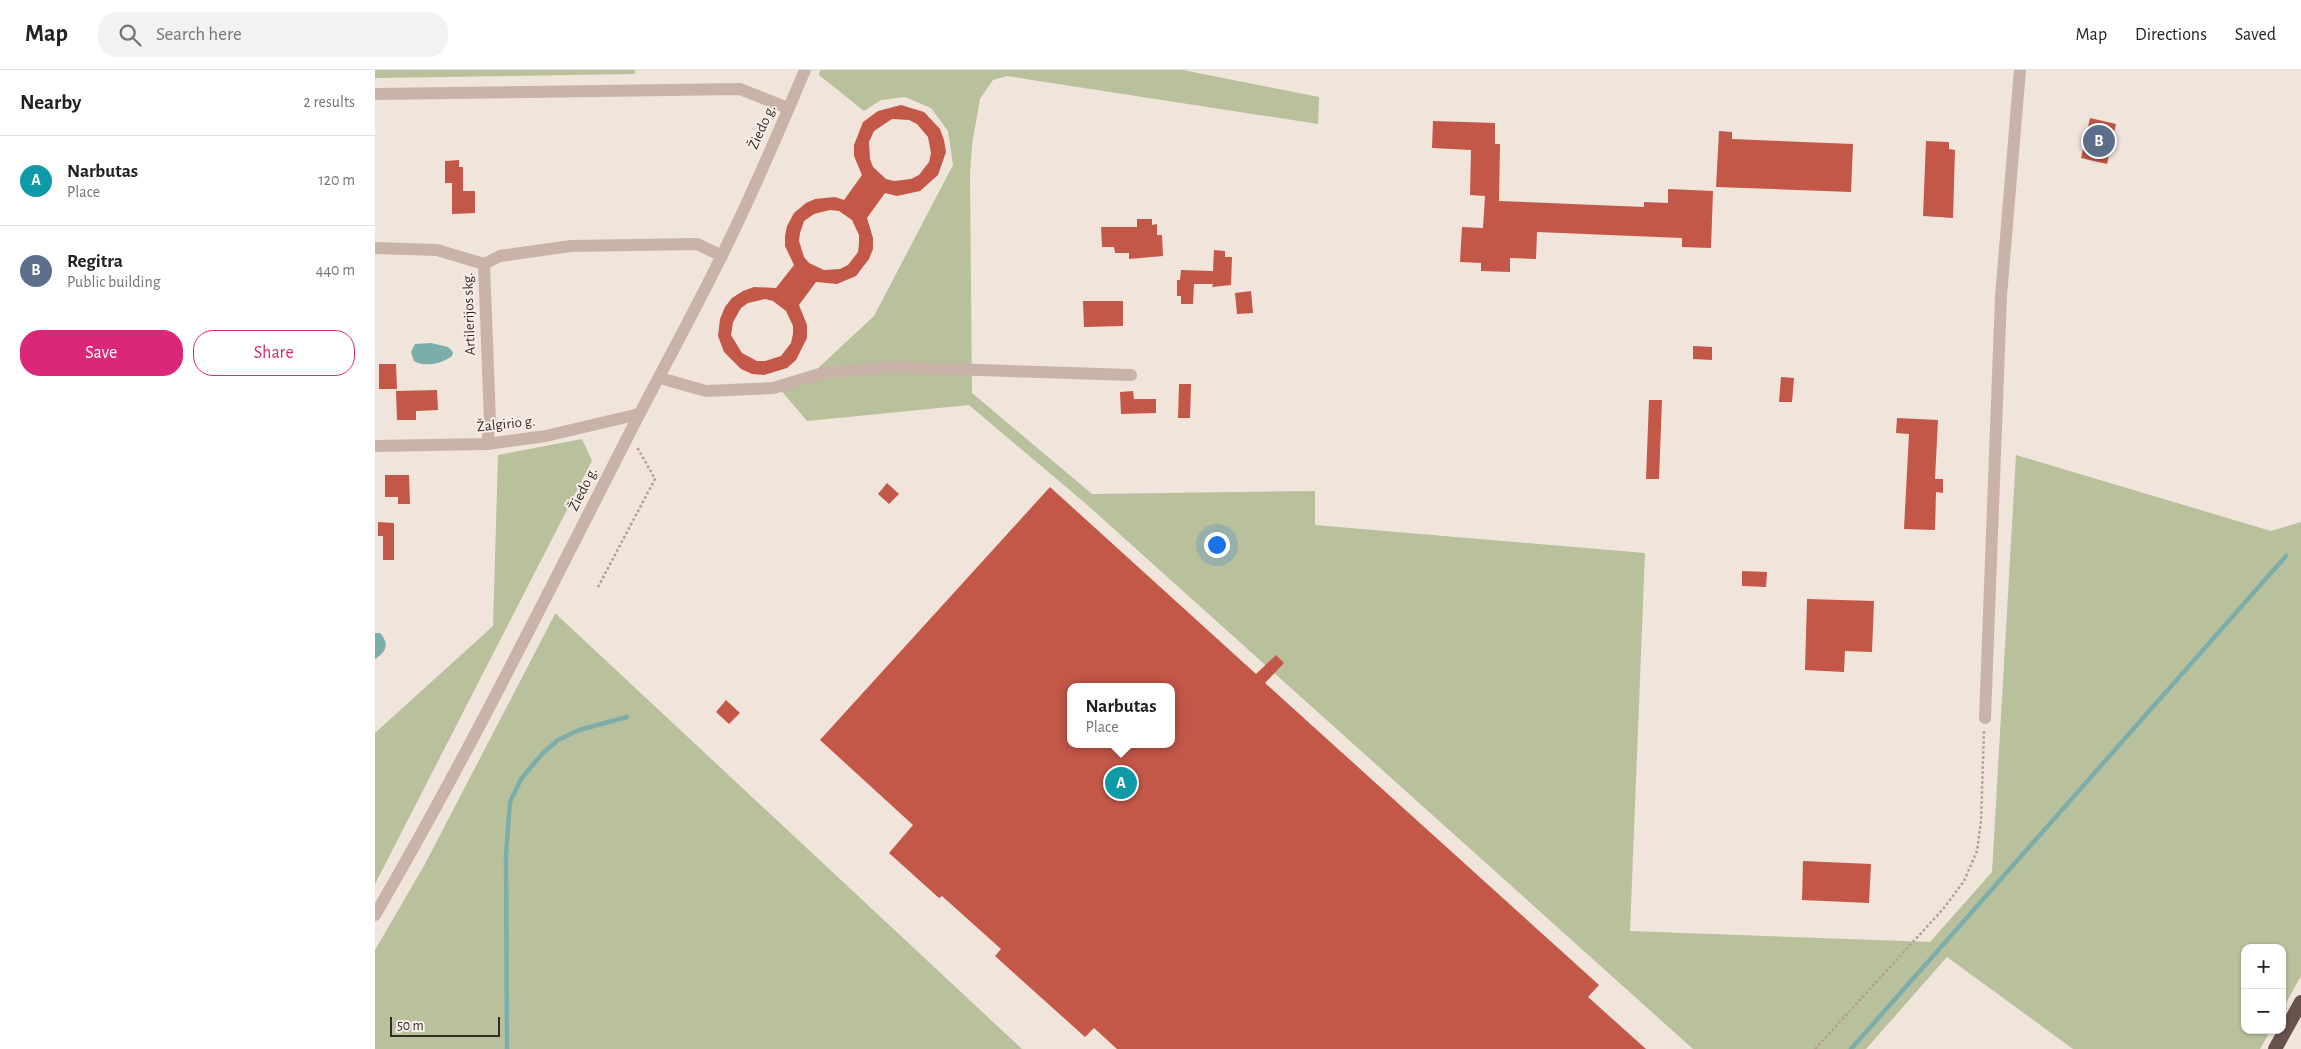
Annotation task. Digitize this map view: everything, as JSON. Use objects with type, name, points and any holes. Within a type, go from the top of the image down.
[{"type":"highway","points":[[2275,1049],[2301,1002]]},
{"type":"street","name":"Žiedo g.","points":[[375,915],[417,840],[557,576],[629,433],[660,378],[722,256],[805,70]]},
{"type":"street","points":[[1985,718],[2001,296],[2021,70]]},
{"type":"street","points":[[375,94],[739,89],[788,108]]},
{"type":"street","points":[[484,264],[500,256],[571,246],[697,244],[722,256]]},
{"type":"street","name":"Artilerijos skg.","points":[[375,248],[437,250],[484,264],[490,421],[487,444]]},
{"type":"street","points":[[660,378],[706,391],[773,388],[823,373],[890,368],[1131,374]]},
{"type":"street","name":"Žalgirio g.","points":[[375,446],[487,444],[546,436],[639,414]]},
{"type":"path","points":[[598,587],[655,479],[629,433]]},
{"type":"path","points":[[1815,1049],[1944,908],[1964,882],[1977,850],[1981,821],[1985,718]]},
{"type":"green space","points":[[375,70],[635,70],[635,74],[375,78]]},
{"type":"green space","points":[[820,70],[1183,70],[1319,97],[1318,124],[1007,76],[993,80],[980,99],[972,144],[970,175],[972,393],[1092,494],[1315,491],[1315,525],[1645,553],[1630,931],[1930,942],[1992,872],[2016,455],[2271,531],[2301,522],[2301,976],[2286,1003],[2286,944],[2241,944],[2241,1034],[2269,1034],[2260,1049],[2073,1049],[1947,957],[1866,1049],[1693,1049],[1085,503],[969,405],[807,421],[774,382],[816,370],[874,316],[953,165],[948,131],[931,108],[905,97],[881,100],[864,111],[819,75]]},
{"type":"green space","points":[[582,439],[592,461],[375,884],[375,733],[493,626],[498,455]]},
{"type":"green space","points":[[555,614],[1022,1049],[375,1049],[375,950],[425,864]]},
{"type":"water","points":[[431,343],[448,347],[453,352],[452,356],[434,364],[423,364],[414,361],[411,352],[415,344]]},
{"type":"water","points":[[375,633],[380,633],[386,644],[382,654],[375,659]]},
{"type":"building","points":[[901,105],[924,112],[940,129],[946,152],[938,175],[920,191],[897,196],[885,193],[867,218],[873,238],[873,249],[869,259],[856,276],[837,284],[816,282],[799,305],[807,325],[807,338],[796,360],[787,368],[764,375],[752,374],[741,369],[724,352],[718,336],[720,319],[725,307],[732,298],[743,291],[754,287],[776,288],[794,265],[785,246],[785,236],[787,226],[794,213],[806,203],[815,199],[835,197],[844,200],[862,175],[854,156],[854,145],[863,122],[878,111]],"holes":[[[892,119],[909,120],[917,124],[928,137],[931,153],[929,162],[919,175],[911,179],[894,181],[886,179],[873,167],[870,159],[869,142],[874,131]],[[830,210],[839,211],[852,220],[859,235],[859,243],[858,252],[848,265],[840,269],[824,270],[809,263],[804,257],[799,241],[800,233],[804,221],[814,214]],[[765,299],[773,301],[786,311],[793,326],[793,334],[791,343],[781,356],[765,361],[757,361],[742,353],[731,335],[733,322],[741,308],[748,303]]]},
{"type":"building","points":[[2090,118],[2116,124],[2107,164],[2081,158]]},
{"type":"building","points":[[1433,121],[1495,123],[1495,144],[1500,144],[1499,201],[1644,207],[1644,202],[1668,203],[1668,189],[1713,191],[1711,248],[1682,247],[1682,238],[1537,232],[1536,259],[1510,258],[1510,272],[1481,271],[1481,263],[1460,262],[1462,227],[1483,228],[1485,196],[1470,195],[1471,150],[1432,148]]},
{"type":"building","points":[[1719,131],[1732,132],[1732,139],[1853,144],[1851,192],[1716,187]]},
{"type":"building","points":[[1926,141],[1949,142],[1949,149],[1955,150],[1953,218],[1923,216]]},
{"type":"building","points":[[459,160],[459,167],[463,167],[463,191],[475,191],[475,213],[452,214],[452,183],[445,183],[445,161]]},
{"type":"building","points":[[1137,219],[1152,219],[1152,225],[1157,224],[1157,235],[1162,235],[1163,256],[1129,259],[1129,253],[1115,253],[1114,247],[1102,247],[1101,227],[1137,227]]},
{"type":"building","points":[[1214,250],[1225,251],[1225,257],[1232,257],[1231,285],[1212,287],[1213,284],[1194,284],[1193,304],[1181,304],[1181,296],[1177,296],[1177,280],[1180,280],[1181,270],[1213,271]]},
{"type":"building","points":[[1251,291],[1253,313],[1237,314],[1235,293]]},
{"type":"building","points":[[1083,301],[1123,301],[1123,326],[1084,327]]},
{"type":"building","points":[[1693,346],[1712,347],[1712,360],[1693,359]]},
{"type":"building","points":[[379,364],[396,364],[397,389],[379,389]]},
{"type":"building","points":[[1781,377],[1794,378],[1792,402],[1779,402]]},
{"type":"building","points":[[1179,384],[1191,384],[1190,418],[1178,418]]},
{"type":"building","points":[[437,390],[438,410],[416,411],[416,420],[397,420],[396,391]]},
{"type":"building","points":[[1133,391],[1134,399],[1156,399],[1156,413],[1121,414],[1120,392]]},
{"type":"building","points":[[1649,400],[1662,400],[1659,479],[1646,479]]},
{"type":"building","points":[[1897,418],[1938,420],[1935,479],[1943,479],[1943,493],[1936,492],[1935,530],[1904,529],[1909,434],[1896,433]]},
{"type":"building","points":[[385,475],[409,475],[410,504],[398,504],[398,497],[385,497]]},
{"type":"building","points":[[887,483],[899,494],[889,504],[878,494]]},
{"type":"building","points":[[1050,487],[1256,674],[1276,655],[1284,663],[1265,683],[1599,985],[1588,997],[1646,1049],[1117,1049],[1094,1028],[1085,1037],[995,956],[1001,949],[942,896],[939,898],[889,853],[913,825],[820,740]]},
{"type":"building","points":[[378,522],[394,523],[394,560],[383,560],[383,536],[378,536]]},
{"type":"building","points":[[1742,571],[1767,572],[1766,587],[1742,586]]},
{"type":"building","points":[[1807,599],[1874,601],[1872,652],[1845,651],[1844,672],[1805,670]]},
{"type":"building","points":[[726,700],[740,713],[729,724],[716,712]]},
{"type":"building","points":[[1803,861],[1871,864],[1869,903],[1802,900]]},
{"type":"waterway","points":[[1851,1049],[2286,556]]},
{"type":"waterway","points":[[507,1049],[506,855],[510,802],[521,779],[542,754],[558,740],[579,730],[627,717]]},
{"type":"place","name":"Regitra","points":[[2099,141]]},
{"type":"place","name":"Narbutas","points":[[1121,783]]}]
